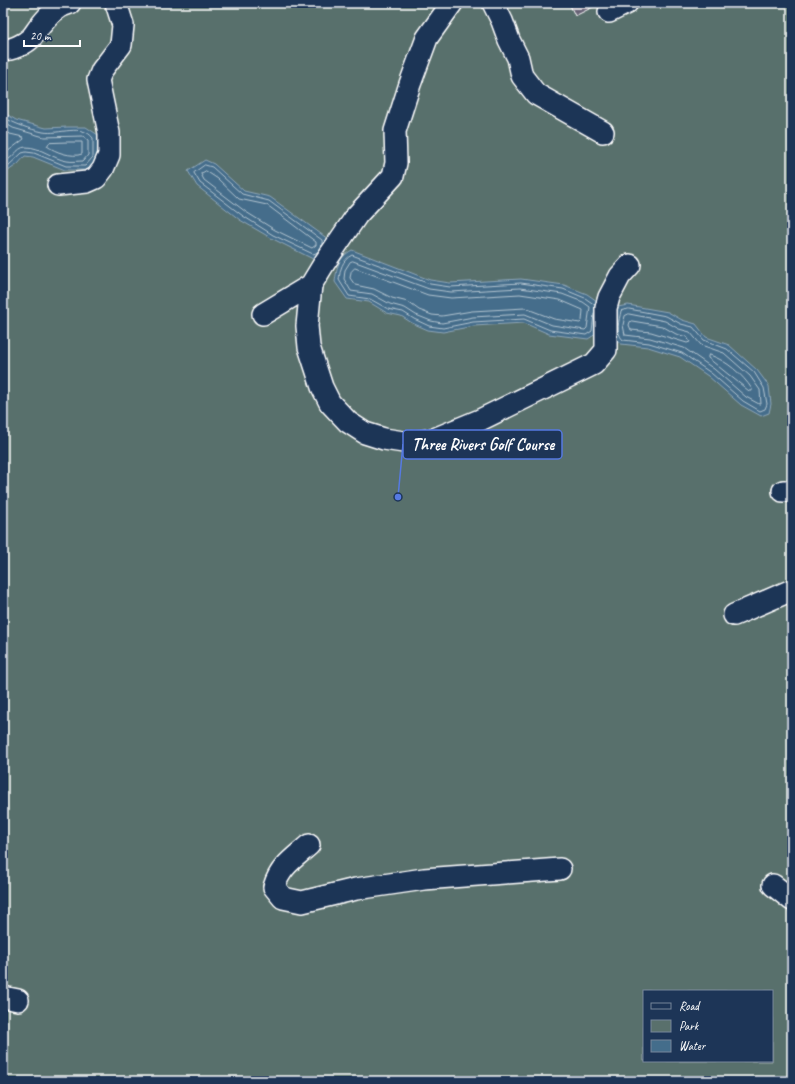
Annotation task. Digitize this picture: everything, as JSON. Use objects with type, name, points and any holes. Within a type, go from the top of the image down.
[{"type":"lane","points":[[3,50],[19,45],[32,38],[41,25],[54,11],[62,5],[70,3]]},
{"type":"lane","points":[[58,185],[87,182],[96,178],[109,154],[109,134],[98,80],[102,70],[121,45],[123,25],[116,3]]},
{"type":"lane","points":[[452,3],[428,38],[410,84],[395,131],[396,163],[393,176],[357,214],[311,285],[307,326],[309,347],[314,366],[330,403],[348,422],[365,433],[410,443],[434,439],[480,420],[594,364],[606,350],[606,308],[609,296],[620,276],[630,265]]},
{"type":"lane","points":[[493,3],[502,21],[508,40],[518,58],[522,76],[536,94],[602,132]]},
{"type":"lane","points":[[263,314],[311,285]]},
{"type":"lane","points":[[734,615],[792,590]]},
{"type":"lane","points":[[308,845],[286,865],[278,876],[274,887],[283,898],[302,902],[356,889],[424,879],[560,869]]},
{"type":"lane","points":[[773,885],[792,900]]},
{"type":"green space","points":[[3,3],[792,3],[792,1081],[3,1081]]},
{"type":"water","points":[[3,112],[16,120],[46,128],[86,127],[98,135],[97,159],[87,170],[65,170],[33,157],[25,156],[18,164],[8,171],[3,170]]},
{"type":"water","points":[[205,160],[214,164],[244,191],[270,197],[328,239],[324,249],[315,260],[271,238],[240,220],[197,186],[188,171]]},
{"type":"water","points":[[352,250],[430,280],[450,283],[521,279],[564,285],[587,294],[600,303],[596,334],[588,339],[549,334],[524,323],[474,326],[443,332],[428,330],[401,316],[387,313],[369,302],[347,299],[335,282],[339,263],[347,253]]},
{"type":"water","points":[[628,305],[668,312],[682,320],[696,324],[706,337],[729,345],[757,370],[769,386],[771,404],[769,413],[761,416],[741,405],[708,376],[680,357],[648,347],[621,344],[615,331],[616,317],[618,307]]},
{"type":"building","points":[[569,3],[601,3],[575,16]]},
{"type":"place","name":"Three Rivers Golf Course","points":[[398,497]]}]
